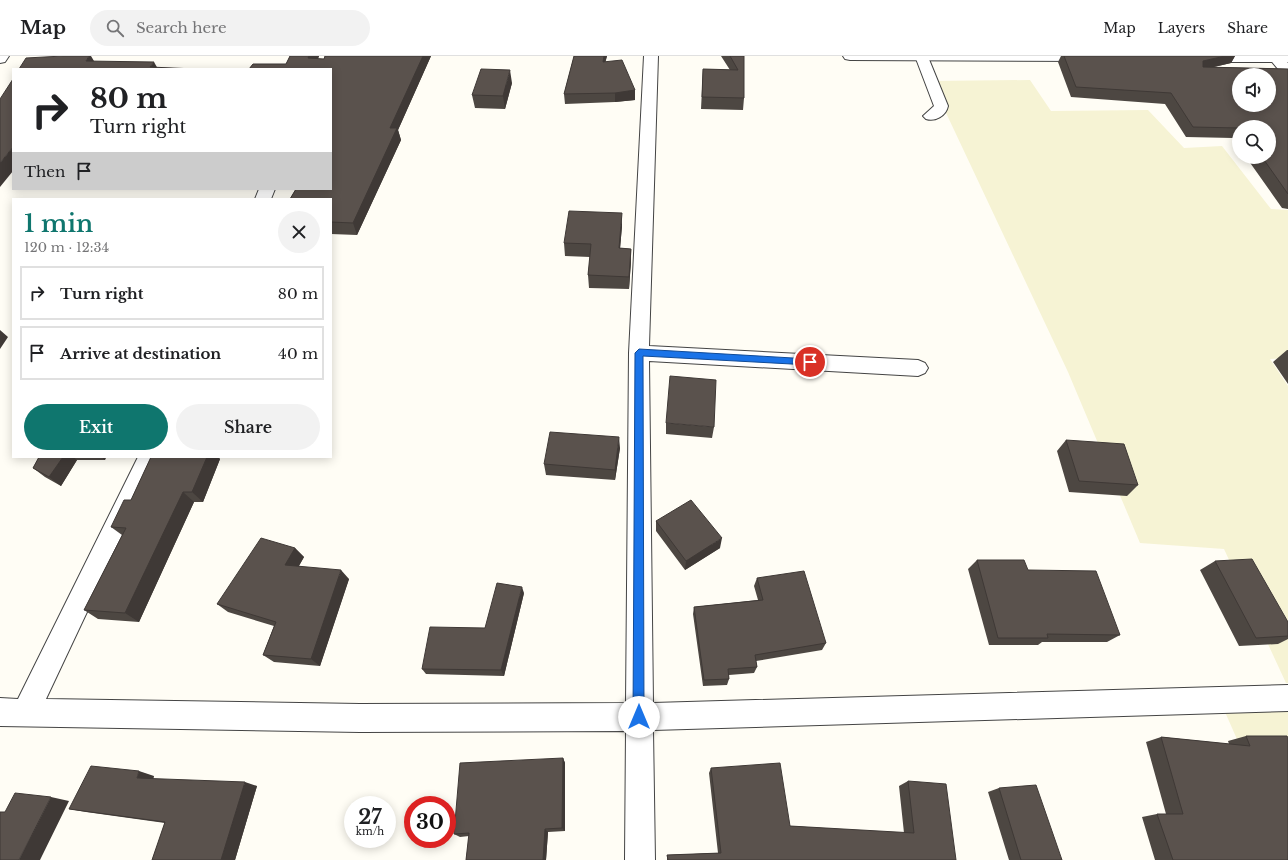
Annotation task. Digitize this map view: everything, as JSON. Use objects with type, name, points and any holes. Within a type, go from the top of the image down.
[{"type":"street","points":[[640,860],[639,353],[651,56]]},
{"type":"street","points":[[850,56],[1102,58]]},
{"type":"street","points":[[921,57],[940,106],[940,110],[931,116]]},
{"type":"street","points":[[1189,58],[1279,57],[1288,72]]},
{"type":"street","points":[[639,353],[918,368]]},
{"type":"street","points":[[148,458],[13,712],[360,718],[639,717],[1288,698]]},
{"type":"shaded area","points":[[1030,80],[1051,111],[1148,110],[1184,148],[1222,146],[1232,159],[1232,164],[1236,164],[1271,209],[1288,210],[1288,358],[1270,359],[1288,386],[1288,683],[1286,683],[1224,549],[1140,543],[1068,372],[931,81]]},
{"type":"shaded area","points":[[1288,710],[1288,855],[1225,712]]},
{"type":"building","points":[[89,56],[86,61],[154,62],[150,67],[172,68],[20,68],[26,58]]},
{"type":"building","points":[[290,56],[309,56],[308,58],[324,59],[325,56],[423,56],[390,128],[397,128],[353,223],[332,222],[332,198],[291,198],[295,190],[332,190],[332,68],[250,68],[253,64],[286,64]]},
{"type":"building","points":[[574,56],[604,56],[603,62],[622,60],[635,90],[615,93],[564,94]]},
{"type":"building","points":[[730,56],[744,56],[744,98],[702,97],[703,69],[738,70]]},
{"type":"building","points":[[1064,56],[1225,56],[1203,61],[1203,67],[1246,68],[1232,68],[1232,112],[1276,112],[1276,69],[1288,69],[1288,194],[1267,164],[1276,164],[1276,120],[1232,120],[1232,128],[1193,127],[1171,93],[1076,87]]},
{"type":"building","points":[[481,69],[510,70],[503,96],[472,95]]},
{"type":"building","points":[[12,81],[12,148],[0,163],[0,99]]},
{"type":"building","points":[[569,211],[622,213],[619,248],[631,249],[629,277],[588,275],[591,244],[564,243]]},
{"type":"building","points":[[670,376],[716,380],[714,427],[666,423]]},
{"type":"building","points":[[550,432],[619,437],[615,470],[544,464]]},
{"type":"building","points":[[1066,440],[1124,444],[1138,485],[1079,481]]},
{"type":"building","points":[[38,458],[62,458],[49,477],[33,468]]},
{"type":"building","points":[[151,458],[207,458],[192,492],[183,492],[125,613],[84,610],[126,528],[111,527],[124,500],[131,500]]},
{"type":"building","points":[[691,500],[722,538],[686,561],[656,521]]},
{"type":"building","points":[[261,538],[295,548],[285,565],[341,570],[311,659],[263,655],[276,622],[217,604]]},
{"type":"building","points":[[1252,559],[1288,622],[1288,636],[1256,638],[1215,561]]},
{"type":"building","points":[[977,560],[1024,560],[1028,570],[1096,571],[1120,635],[1047,634],[1048,638],[998,638]]},
{"type":"building","points":[[804,571],[826,643],[755,655],[757,667],[728,669],[729,679],[704,680],[694,607],[763,600],[757,578]]},
{"type":"building","points":[[497,583],[522,587],[501,670],[422,669],[430,627],[485,628]]},
{"type":"building","points":[[1246,736],[1287,736],[1288,738],[1288,860],[1173,860],[1157,814],[1183,814],[1161,737],[1250,746]]},
{"type":"building","points":[[563,758],[562,828],[545,829],[543,860],[466,860],[469,833],[456,834],[456,810],[460,763]]},
{"type":"building","points":[[780,763],[790,826],[914,833],[908,781],[946,784],[956,860],[668,860],[667,855],[721,853],[711,768]]},
{"type":"building","points":[[91,766],[139,771],[137,778],[245,782],[221,860],[152,860],[165,822],[69,809]]},
{"type":"building","points":[[1036,785],[1062,860],[1021,860],[999,788]]},
{"type":"building","points":[[15,793],[51,797],[19,860],[0,860],[0,812],[5,812]]},
{"type":"route","points":[[639,717],[639,353],[810,362]]}]
